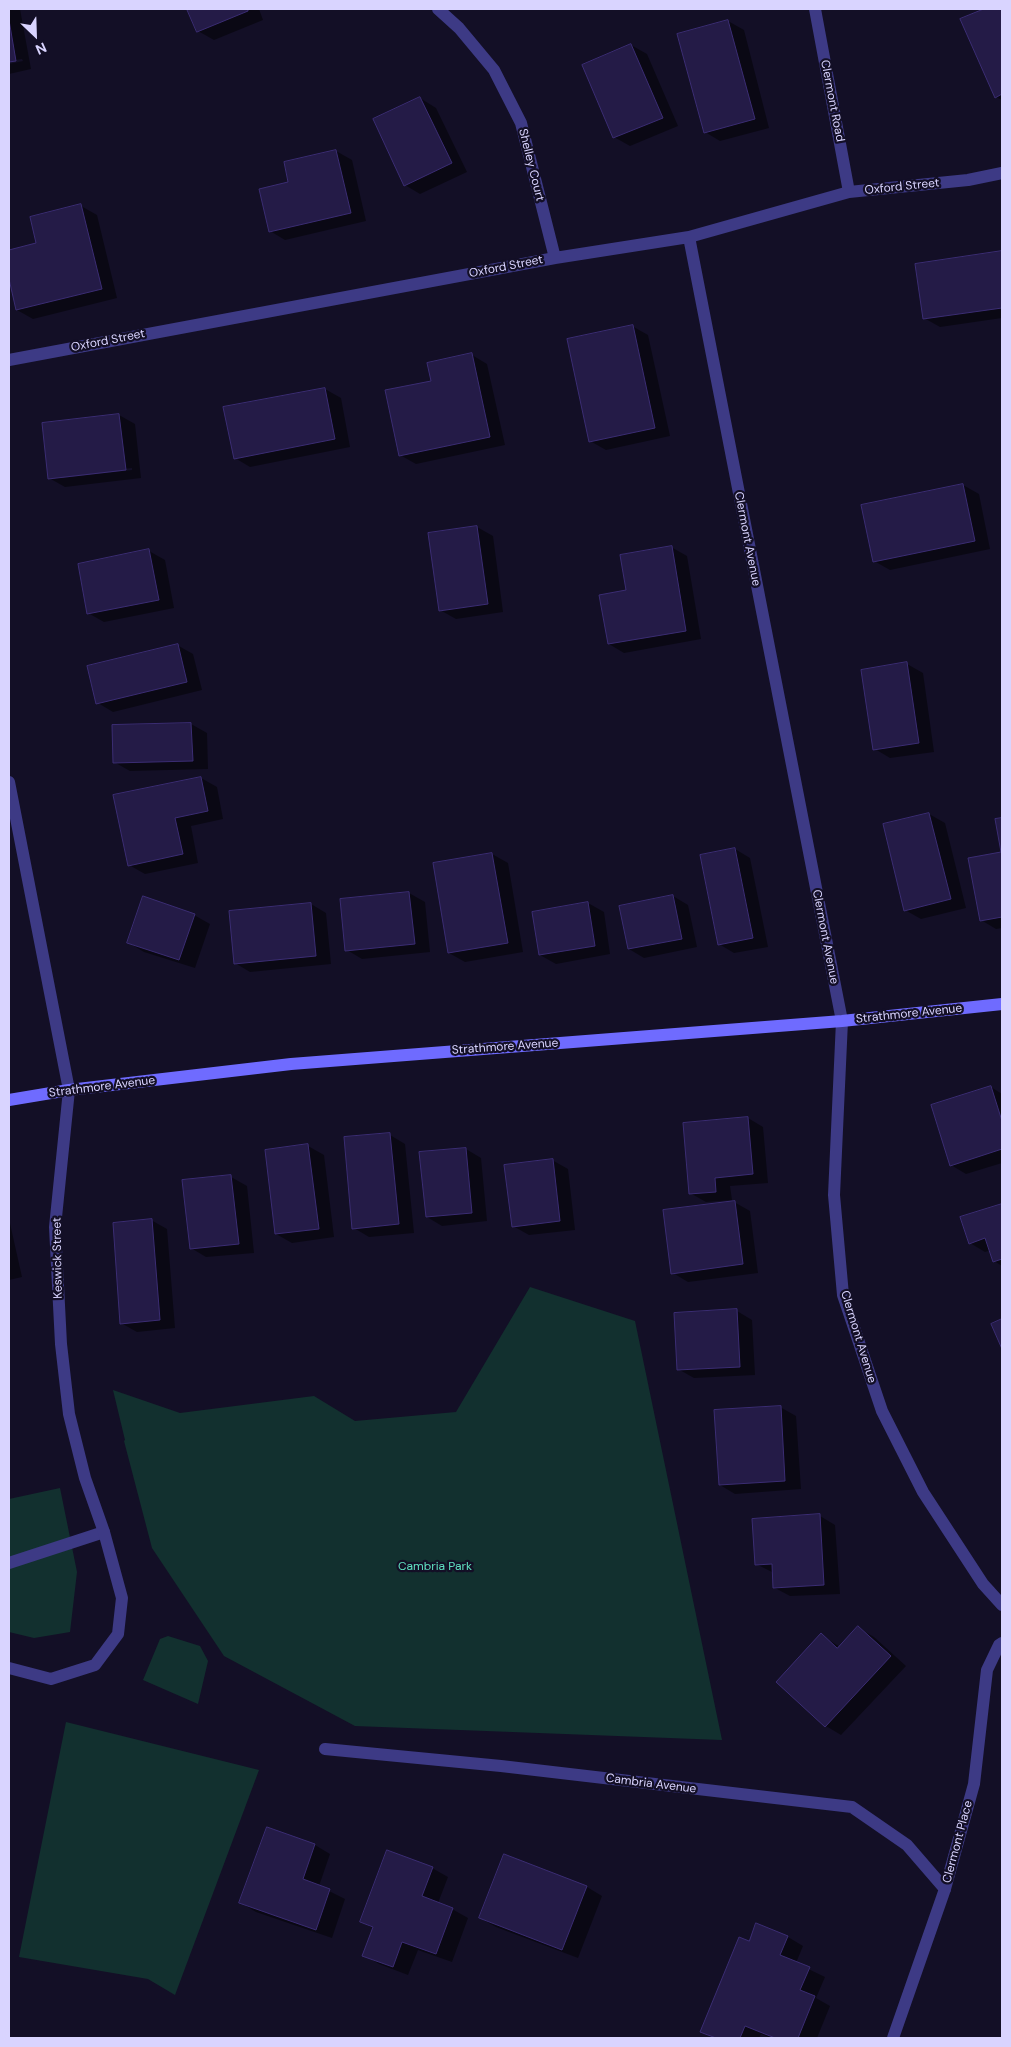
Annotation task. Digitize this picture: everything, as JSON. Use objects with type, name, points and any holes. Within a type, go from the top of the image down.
[{"type":"main road","name":"Strathmore Avenue","points":[[9,1100],[69,1090],[292,1064],[842,1022],[1002,1004]]},
{"type":"street","name":"Shelley Court","points":[[438,9],[459,28],[494,70],[521,123],[555,258]]},
{"type":"street","name":"Clermont Road","points":[[814,9],[849,192]]},
{"type":"street","name":"Oxford Street","points":[[9,360],[555,258],[688,237],[849,192],[968,180],[1002,173]]},
{"type":"street","name":"Clermont Avenue","points":[[688,237],[842,1022],[834,1195],[843,1295],[882,1411],[919,1484],[983,1584],[1002,1605]]},
{"type":"street","name":"Keswick Street","points":[[9,782],[69,1090],[55,1227],[60,1344],[69,1414],[85,1478],[104,1532],[122,1598],[118,1634],[95,1665],[51,1679],[9,1668]]},
{"type":"street","points":[[9,1564],[104,1532]]},
{"type":"street","name":"Clermont Place","points":[[893,2038],[945,1889],[974,1784],[987,1670],[999,1645],[1002,1643]]},
{"type":"street","name":"Cambria Avenue","points":[[325,1749],[521,1769],[852,1807],[907,1845],[945,1889]]},
{"type":"green space","name":"Cambria Park","points":[[530,1287],[635,1321],[722,1740],[355,1726],[224,1656],[152,1548],[124,1441],[113,1390],[180,1413],[314,1396],[355,1421],[456,1412]]},
{"type":"green space","points":[[60,1488],[77,1572],[70,1632],[34,1638],[9,1632],[9,1499]]},
{"type":"green space","points":[[168,1636],[200,1646],[208,1661],[198,1704],[143,1680],[160,1639]]},
{"type":"green space","points":[[66,1722],[259,1770],[175,1995],[148,1979],[19,1957]]},
{"type":"building","points":[[187,9],[248,9],[248,11],[197,32]]},
{"type":"building","points":[[984,9],[1002,9],[1002,94],[995,98],[960,19]]},
{"type":"building","points":[[9,20],[16,61],[9,62]]},
{"type":"building","points":[[728,20],[755,119],[704,133],[677,34]]},
{"type":"building","points":[[631,44],[663,118],[613,138],[582,65]]},
{"type":"building","points":[[420,97],[452,163],[404,186],[373,119]]},
{"type":"building","points":[[336,150],[351,213],[269,232],[259,189],[288,182],[284,162]]},
{"type":"building","points":[[81,204],[102,289],[16,310],[9,279],[9,250],[36,243],[30,217]]},
{"type":"building","points":[[1002,251],[1002,308],[923,319],[915,264]]},
{"type":"building","points":[[633,325],[655,428],[589,442],[567,339]]},
{"type":"building","points":[[472,353],[490,437],[399,456],[385,390],[431,381],[427,363]]},
{"type":"building","points":[[325,388],[335,439],[234,459],[223,407]]},
{"type":"building","points":[[119,414],[126,470],[48,479],[42,423]]},
{"type":"building","points":[[963,484],[975,541],[873,562],[861,505]]},
{"type":"building","points":[[477,526],[488,604],[439,611],[428,533]]},
{"type":"building","points":[[672,546],[686,631],[608,644],[599,595],[626,590],[620,555]]},
{"type":"building","points":[[149,549],[159,600],[87,614],[78,564]]},
{"type":"building","points":[[178,644],[187,682],[96,704],[87,666]]},
{"type":"building","points":[[907,662],[919,743],[873,750],[861,670]]},
{"type":"building","points":[[191,723],[193,761],[113,763],[112,725]]},
{"type":"building","points":[[201,777],[208,811],[175,818],[183,854],[128,866],[113,795]]},
{"type":"building","points":[[929,813],[951,899],[904,911],[883,824]]},
{"type":"building","points":[[1002,818],[1002,917],[980,921],[968,858],[1001,852],[995,819]]},
{"type":"building","points":[[735,848],[753,938],[718,945],[700,855]]},
{"type":"building","points":[[492,853],[508,943],[448,953],[433,863]]},
{"type":"building","points":[[409,892],[415,944],[345,951],[340,899]]},
{"type":"building","points":[[673,895],[682,939],[628,949],[619,906]]},
{"type":"building","points":[[143,896],[195,914],[179,960],[127,943]]},
{"type":"building","points":[[588,902],[595,946],[539,955],[532,912]]},
{"type":"building","points":[[311,903],[316,956],[234,964],[229,911]]},
{"type":"building","points":[[991,1086],[1002,1121],[1002,1149],[950,1166],[931,1105]]},
{"type":"building","points":[[748,1117],[753,1174],[715,1178],[716,1192],[689,1194],[683,1123]]},
{"type":"building","points":[[390,1133],[399,1224],[352,1229],[344,1137]]},
{"type":"building","points":[[308,1144],[319,1229],[275,1234],[265,1150]]},
{"type":"building","points":[[466,1148],[472,1213],[426,1217],[419,1152]]},
{"type":"building","points":[[553,1159],[560,1221],[512,1227],[504,1165]]},
{"type":"building","points":[[231,1175],[239,1244],[190,1249],[182,1180]]},
{"type":"building","points":[[735,1201],[743,1264],[671,1274],[663,1210]]},
{"type":"building","points":[[1002,1204],[1002,1259],[993,1262],[985,1238],[969,1244],[960,1217]]},
{"type":"building","points":[[152,1219],[160,1320],[120,1324],[113,1223]]},
{"type":"building","points":[[737,1309],[740,1367],[677,1370],[674,1313]]},
{"type":"building","points":[[1002,1319],[1002,1349],[991,1324]]},
{"type":"building","points":[[781,1406],[785,1481],[719,1485],[714,1410]]},
{"type":"building","points":[[820,1514],[824,1585],[773,1588],[772,1564],[755,1565],[752,1519]]},
{"type":"building","points":[[858,1626],[891,1656],[825,1727],[776,1682],[821,1633],[837,1648]]},
{"type":"building","points":[[267,1827],[315,1844],[303,1879],[330,1889],[316,1930],[239,1903]]},
{"type":"building","points":[[387,1850],[433,1867],[422,1896],[453,1908],[436,1954],[402,1942],[393,1967],[362,1956],[373,1927],[360,1922]]},
{"type":"building","points":[[504,1854],[587,1886],[562,1950],[479,1918]]},
{"type":"building","points":[[756,1923],[788,1936],[780,1955],[810,1967],[800,1990],[815,1996],[798,2038],[775,2038],[745,2026],[740,2038],[716,2038],[700,2032],[739,1937],[749,1941]]}]
